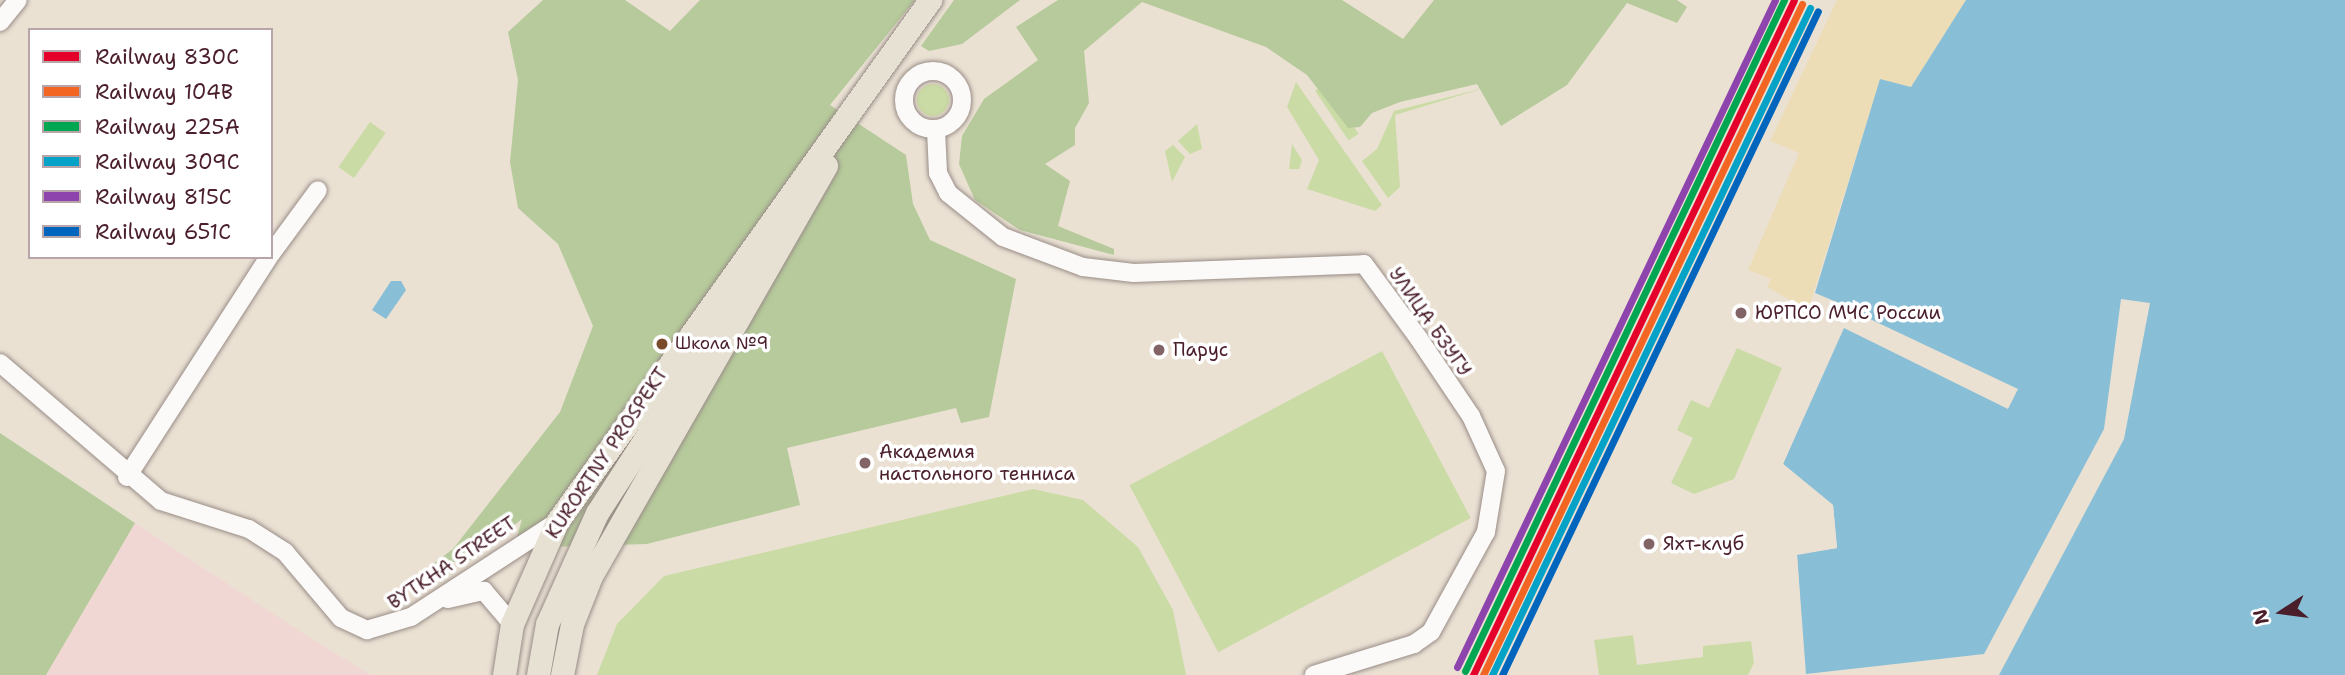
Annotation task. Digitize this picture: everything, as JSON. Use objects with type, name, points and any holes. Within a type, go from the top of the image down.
[{"type":"main road","name":"KURORTNY PROSPEKT","points":[[538,675],[547,624],[597,513],[846,124],[930,0]]},
{"type":"main road","name":"KURORTNY PROSPEKT","points":[[504,675],[512,624],[557,522],[846,124]]},
{"type":"main road","points":[[562,675],[572,624],[591,576],[846,124]]},
{"type":"street","points":[[0,22],[18,0]]},
{"type":"street","points":[[888,60],[910,82]]},
{"type":"street","points":[[937,71],[960,89],[956,118],[936,129],[921,127],[906,111],[910,82],[937,71]]},
{"type":"street","name":"УЛИЦА БЗУГУ","points":[[936,129],[938,173],[948,193],[961,209],[1013,241],[1083,267],[1135,273],[1364,264],[1419,339],[1471,416],[1496,471],[1486,532],[1430,632],[1414,645],[1314,675]]},
{"type":"street","points":[[273,252],[318,190]]},
{"type":"street","points":[[127,477],[268,259]]},
{"type":"street","name":"BYTKHA STREET","points":[[0,363],[127,477],[160,501],[250,529],[285,552],[353,625],[393,627],[441,600],[557,522]]},
{"type":"street","points":[[441,600],[484,591],[512,624]]},
{"type":"shaded area","points":[[135,523],[307,636],[371,675],[46,675]]},
{"type":"green space","points":[[543,0],[625,0],[670,31],[700,0],[915,0],[830,105],[906,155],[913,204],[930,240],[1016,279],[989,417],[961,423],[956,408],[787,448],[800,505],[647,544],[514,548],[522,519],[470,560],[433,564],[453,549],[560,412],[593,326],[558,244],[518,208],[510,162],[518,80],[508,32]]},
{"type":"green space","points":[[954,0],[1020,0],[962,44],[929,51],[921,46]]},
{"type":"green space","points":[[1058,0],[1342,0],[1403,39],[1434,0],[1677,0],[1687,7],[1677,23],[1627,3],[1567,85],[1501,126],[1477,84],[1400,102],[1372,113],[1360,127],[1348,128],[1307,75],[1266,47],[1142,2],[1084,51],[1089,103],[1075,128],[1075,145],[1045,164],[1070,181],[1058,226],[1114,249],[1114,255],[1020,230],[975,200],[959,164],[962,136],[984,99],[1038,60],[1016,27]]},
{"type":"green space","points":[[1296,82],[1382,205],[1375,211],[1307,189],[1319,160],[1287,107]]},
{"type":"green space","points":[[933,84],[944,89],[949,100],[944,111],[933,116],[922,111],[917,100],[922,89]]},
{"type":"green space","points":[[1325,84],[1359,134],[1349,140],[1315,91]]},
{"type":"green space","points":[[1488,87],[1395,115],[1400,187],[1388,198],[1362,161],[1377,149],[1394,111]]},
{"type":"green space","points":[[370,122],[386,133],[354,178],[338,167]]},
{"type":"green space","points":[[1197,124],[1202,149],[1190,154],[1178,141]]},
{"type":"green space","points":[[1292,144],[1302,160],[1299,169],[1289,169]]},
{"type":"green space","points":[[1173,145],[1185,157],[1172,182],[1165,151]]},
{"type":"green space","points":[[1737,348],[1782,368],[1734,479],[1694,494],[1671,483],[1693,438],[1677,430],[1691,400],[1709,408]]},
{"type":"green space","points":[[1382,351],[1471,518],[1218,652],[1129,485]]},
{"type":"green space","points":[[0,433],[135,523],[46,675],[0,675]]},
{"type":"green space","points":[[1033,489],[1083,500],[1138,547],[1173,610],[1186,675],[597,675],[617,624],[664,576]]},
{"type":"green space","points":[[1633,635],[1637,665],[1703,657],[1703,646],[1751,641],[1754,663],[1748,675],[1599,675],[1594,640]]},
{"type":"sand","points":[[1837,0],[1966,0],[1911,87],[1880,80],[1808,310],[1767,287],[1771,279],[1748,270],[1799,153],[1770,141]]},
{"type":"water","points":[[1966,0],[2345,0],[2345,675],[1805,675],[1797,554],[1837,548],[1833,505],[1783,464],[1851,308],[1815,293],[1880,79],[1911,87]]},
{"type":"water","points":[[391,281],[401,281],[406,290],[386,319],[372,310]]},
{"type":"pier","points":[[1815,293],[2018,389],[2008,409],[1844,328],[1783,464],[1833,505],[1837,548],[1797,555],[1806,674],[1984,654],[2104,429],[2121,299],[2150,303],[2124,439],[1999,675],[1802,675],[1793,554],[1833,545],[1830,507],[1779,464],[1847,310]]},
{"type":"rail line","name":"815С","points":[[1457,667],[1775,0]]},
{"type":"rail line","name":"225А","points":[[1465,671],[1784,0]]},
{"type":"rail line","name":"830С","points":[[1473,675],[1794,0]]},
{"type":"rail line","name":"104В","points":[[1483,675],[1802,4]]},
{"type":"rail line","name":"309С","points":[[1492,675],[1810,8]]},
{"type":"rail line","name":"651С","points":[[1502,675],[1818,11]]},
{"type":"place","name":"ЮРПСО МЧС России","points":[[1741,313]]},
{"type":"place","name":"Школа №9","points":[[662,344]]},
{"type":"place","name":"Парус","points":[[1159,350]]},
{"type":"place","name":"Академия настольного тенниса","points":[[865,463]]},
{"type":"place","name":"Яхт-клуб","points":[[1649,544]]}]
